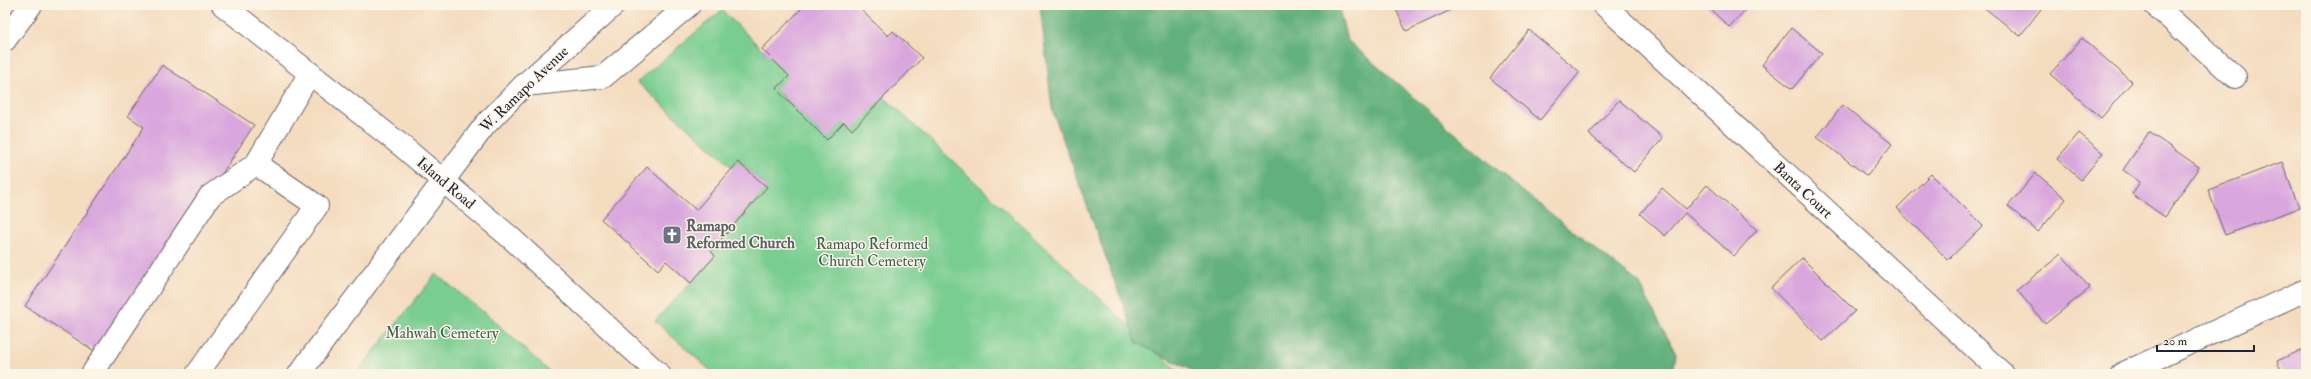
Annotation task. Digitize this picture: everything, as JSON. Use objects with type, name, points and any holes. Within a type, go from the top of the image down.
[{"type":"street","points":[[5,40],[31,5]]},
{"type":"street","name":"Island Road","points":[[223,5],[310,73],[512,238],[659,374]]},
{"type":"street","name":"W. Ramapo Avenue","points":[[300,374],[442,180],[485,125],[524,85],[614,5]]},
{"type":"street","points":[[524,85],[603,77],[689,5]]},
{"type":"street","name":"Banta Court","points":[[1604,5],[2002,374]]},
{"type":"street","points":[[2155,5],[2235,77]]},
{"type":"street","points":[[92,374],[210,196],[256,164],[310,73]]},
{"type":"street","points":[[198,374],[317,206],[256,164]]},
{"type":"street","points":[[2122,374],[2306,290]]},
{"type":"green space","points":[[1040,5],[1338,5],[1347,40],[1521,190],[1639,283],[1676,354],[1673,374],[1417,374],[1412,367],[1352,374],[1199,374],[1137,343],[1052,109]]},
{"type":"green space","name":"Ramapo Reformed Church Cemetery","points":[[722,10],[789,76],[776,90],[827,139],[844,122],[884,97],[1181,374],[714,374],[655,321],[715,256],[711,251],[767,187],[738,162],[733,168],[637,82]]},
{"type":"green space","name":"Mahwah Cemetery","points":[[436,274],[491,318],[552,374],[356,374]]},
{"type":"building","points":[[805,5],[856,5],[888,36],[893,31],[922,58],[852,130],[844,122],[827,140],[776,89],[789,76],[762,49]]},
{"type":"building","points":[[1394,5],[1448,5],[1451,10],[1406,31]]},
{"type":"building","points":[[1706,5],[1750,5],[1729,27]]},
{"type":"building","points":[[1981,5],[2044,5],[2020,36]]},
{"type":"building","points":[[1791,28],[1822,53],[1792,89],[1762,65]]},
{"type":"building","points":[[1529,30],[1580,72],[1540,120],[1490,78]]},
{"type":"building","points":[[2082,38],[2132,82],[2101,118],[2050,74]]},
{"type":"building","points":[[162,65],[254,125],[102,356],[25,306],[144,127],[128,116]]},
{"type":"building","points":[[1619,100],[1663,138],[1634,172],[1589,134]]},
{"type":"building","points":[[1843,105],[1892,144],[1867,176],[1817,137]]},
{"type":"building","points":[[2149,132],[2199,167],[2165,217],[2132,194],[2140,182],[2123,170]]},
{"type":"building","points":[[2079,133],[2103,153],[2081,180],[2057,159]]},
{"type":"building","name":"Ramapo Reformed Church","points":[[738,162],[767,187],[711,251],[715,256],[691,283],[666,261],[658,270],[601,219],[647,167],[696,210]]},
{"type":"building","points":[[2282,162],[2299,208],[2225,235],[2208,190]]},
{"type":"building","points":[[2036,173],[2066,199],[2038,232],[2008,206]]},
{"type":"building","points":[[1931,174],[1983,226],[1948,260],[1897,208]]},
{"type":"building","points":[[1707,185],[1757,230],[1734,256],[1685,213],[1665,236],[1640,214],[1662,188],[1686,209]]},
{"type":"building","points":[[2061,254],[2090,288],[2045,324],[2017,290]]},
{"type":"building","points":[[1802,258],[1855,311],[1823,341],[1771,288]]},
{"type":"building","points":[[2306,348],[2306,374],[2283,374],[2277,361]]},
{"type":"place","name":"Ramapo Reformed Church","points":[[672,235]]}]
